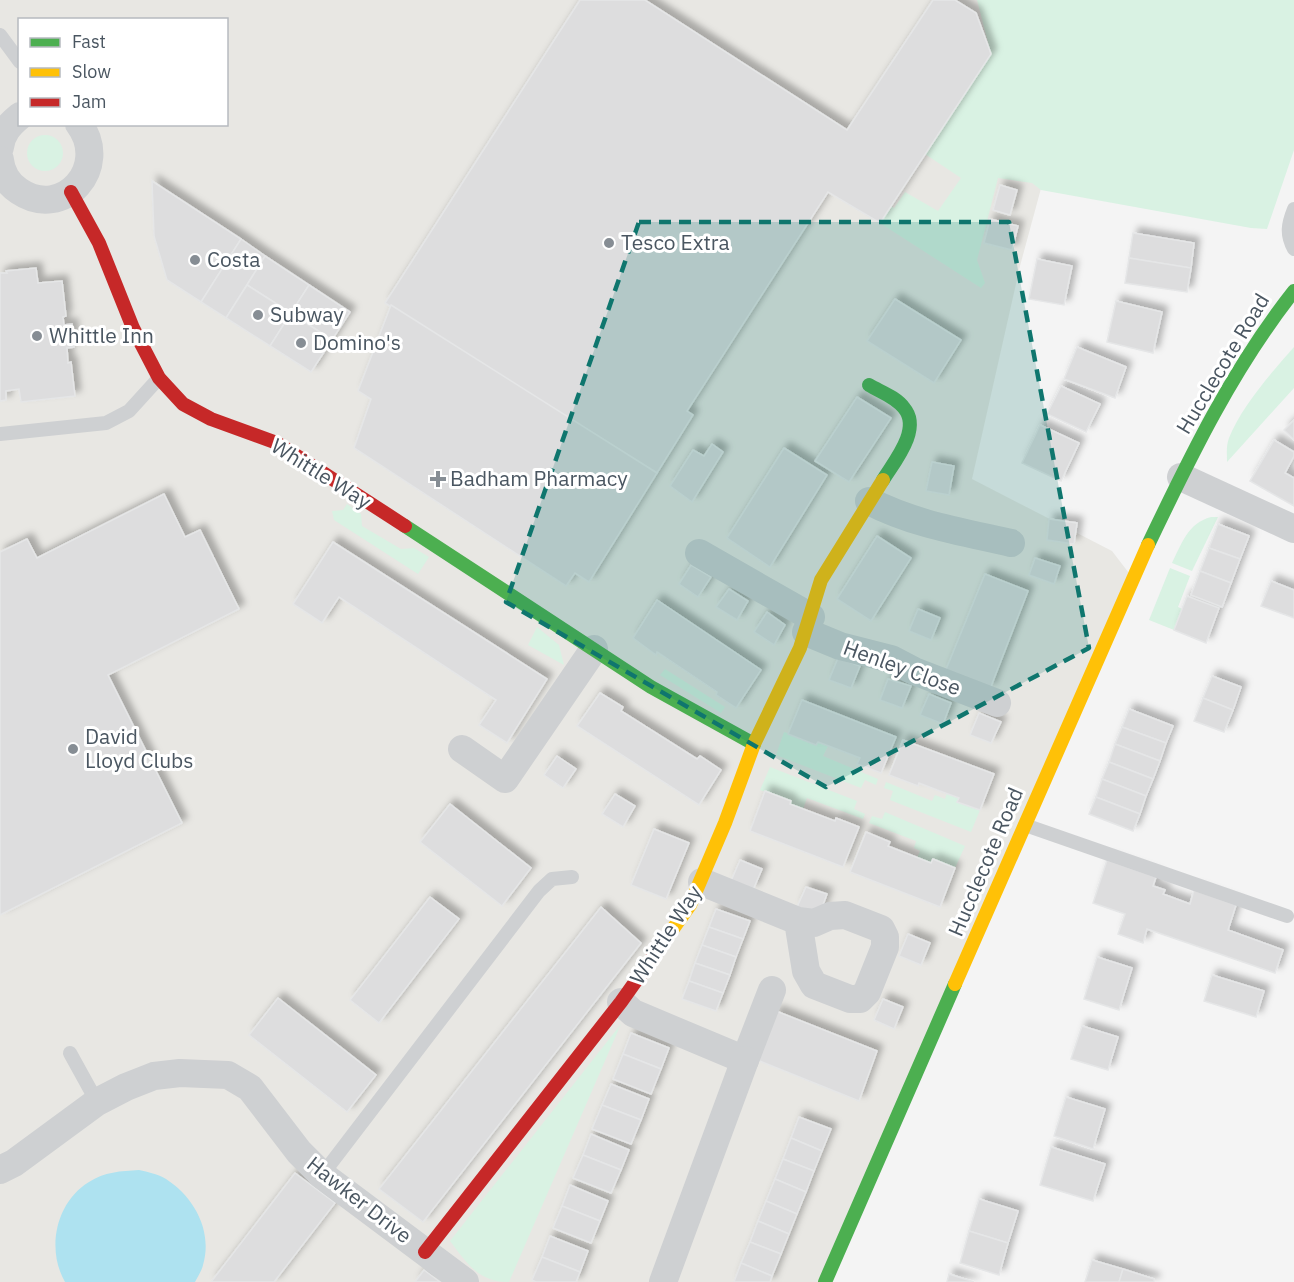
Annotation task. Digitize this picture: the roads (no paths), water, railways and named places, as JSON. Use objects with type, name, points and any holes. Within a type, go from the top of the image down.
[{"type":"street","points":[[3,137],[6,178],[14,188],[13,197],[49,200],[71,192],[87,171],[91,158],[90,144],[80,126]]},
{"type":"street","name":"Whittle Way","points":[[71,192],[99,243],[133,328],[159,378],[183,404],[211,419],[277,443],[594,649],[704,718],[754,744],[702,882],[677,926],[621,1002],[426,1252]]},
{"type":"street","name":"Hucclecote Road","points":[[825,1282],[1132,577],[1223,397],[1262,332],[1294,291]]},
{"type":"street","name":"Hucclecote Road","points":[[1185,469],[1252,376]]},
{"type":"street","points":[[754,744],[808,624],[821,580],[911,430],[909,414],[902,404],[869,385]]},
{"type":"street","points":[[1185,469],[1294,529]]},
{"type":"street","points":[[869,501],[892,513],[917,521],[1011,543]]},
{"type":"street","name":"Henley Close","points":[[699,553],[840,646],[891,659],[924,675],[997,703]]},
{"type":"street","points":[[462,749],[506,779],[594,649]]},
{"type":"street","points":[[702,882],[798,921]]},
{"type":"street","points":[[663,1282],[772,990]]},
{"type":"street","points":[[621,1002],[633,1013],[745,1060]]},
{"type":"street","name":"Hawker Drive","points":[[5,1173],[97,1102],[126,1087],[154,1076],[180,1073],[228,1075],[250,1088],[299,1152],[322,1175],[465,1282]]},
{"type":"lane","points":[[0,35],[18,59]]},
{"type":"lane","points":[[1294,209],[1289,222],[1288,238],[1294,249]]},
{"type":"lane","points":[[0,434],[106,423],[129,411],[159,378]]},
{"type":"lane","points":[[1025,825],[1287,916]]},
{"type":"lane","points":[[322,1175],[539,891],[552,879],[572,877]]},
{"type":"lane","points":[[70,1053],[97,1102]]},
{"type":"water","points":[[139,1170],[160,1176],[176,1186],[193,1205],[199,1216],[205,1240],[205,1252],[202,1267],[195,1282],[65,1282],[59,1269],[56,1241],[62,1214],[69,1201],[89,1182],[101,1176]]},
{"type":"place","name":"Tesco Extra","points":[[609,243]]},
{"type":"place","name":"Costa","points":[[195,260]]},
{"type":"place","name":"Subway","points":[[258,315]]},
{"type":"place","name":"Whittle Inn","points":[[37,336]]},
{"type":"place","name":"Domino's","points":[[301,343]]},
{"type":"place","name":"Badham Pharmacy","points":[[438,479]]},
{"type":"place","name":"David Lloyd Clubs","points":[[73,749]]}]
